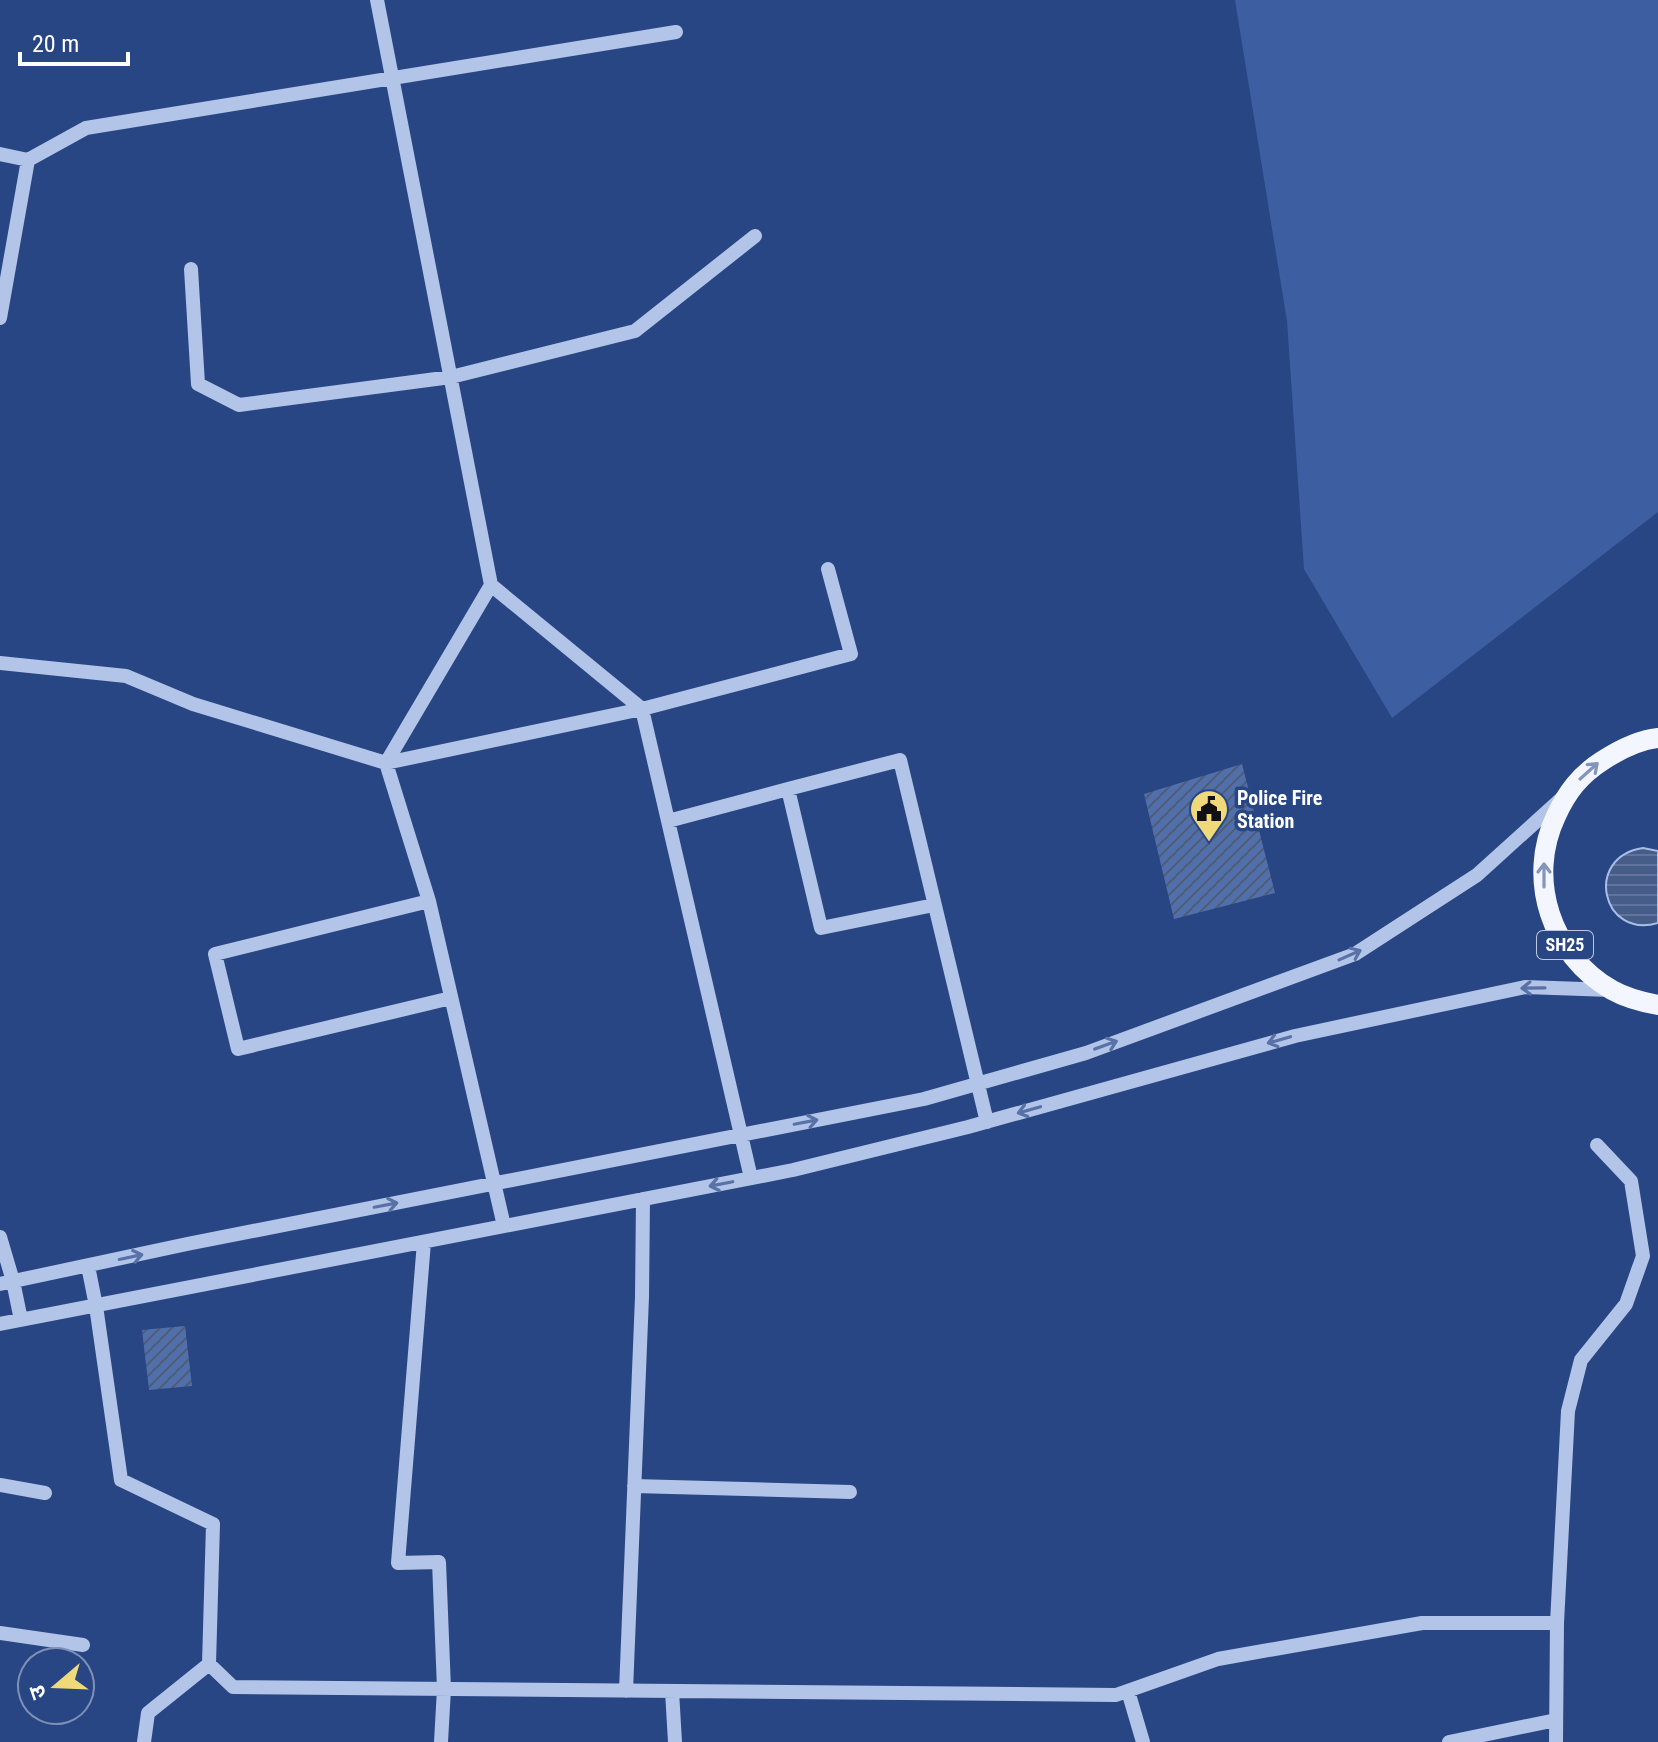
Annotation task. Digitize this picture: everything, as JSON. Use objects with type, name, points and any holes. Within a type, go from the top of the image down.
[{"type":"main road","name":"SH25","points":[[1656,737],[1619,749],[1590,768],[1566,795],[1547,836],[1542,880],[1552,924],[1576,962],[1611,990],[1639,1002],[1658,1005]]},
{"type":"street","points":[[377,0],[491,585],[642,709],[751,1178]]},
{"type":"street","points":[[0,154],[28,160],[86,128],[676,32]]},
{"type":"street","points":[[0,318],[28,160]]},
{"type":"street","points":[[191,269],[198,384],[239,405],[451,377],[635,331],[755,236]]},
{"type":"street","points":[[0,663],[126,676],[193,704],[386,763],[642,709],[851,654],[828,569]]},
{"type":"street","points":[[491,585],[386,763],[429,901],[504,1226]]},
{"type":"street","points":[[668,821],[900,760],[987,1122]]},
{"type":"street","points":[[788,789],[821,928],[934,905]]},
{"type":"street","points":[[7,1283],[924,1099],[1086,1053],[1355,954],[1477,875],[1566,795]]},
{"type":"street","points":[[429,901],[215,954],[238,1049],[451,998]]},
{"type":"street","points":[[0,1324],[793,1170],[987,1122],[1295,1036],[1525,987],[1611,990]]},
{"type":"street","points":[[1556,1742],[1557,1623],[1568,1411],[1581,1360],[1626,1304],[1643,1256],[1631,1181],[1597,1145]]},
{"type":"street","points":[[626,1691],[643,1199]]},
{"type":"street","points":[[0,1237],[7,1283],[21,1320]]},
{"type":"street","points":[[424,1242],[398,1563],[439,1562],[444,1689],[441,1742]]},
{"type":"street","points":[[88,1266],[121,1480],[213,1524],[209,1664],[233,1687],[1116,1695],[1218,1659],[1422,1623],[1557,1623]]},
{"type":"street","points":[[0,1485],[45,1493]]},
{"type":"street","points":[[634,1486],[850,1492]]},
{"type":"street","points":[[0,1633],[83,1645]]},
{"type":"street","points":[[144,1742],[148,1713],[209,1664]]},
{"type":"street","points":[[672,1691],[675,1742]]},
{"type":"street","points":[[1128,1691],[1143,1742]]},
{"type":"street","points":[[1449,1742],[1556,1720]]},
{"type":"shaded area","points":[[1235,0],[1658,0],[1658,512],[1392,718],[1304,569],[1287,321]]},
{"type":"shaded area","points":[[1643,848],[1658,851],[1658,923],[1639,925],[1624,920],[1613,909],[1607,895],[1607,880],[1612,866],[1624,855]]},
{"type":"building","name":"Police Fire Station","points":[[1242,764],[1275,893],[1174,919],[1144,794]]},
{"type":"building","points":[[185,1326],[192,1386],[149,1390],[142,1330]]},
{"type":"place","name":"Police Fire Station","points":[[1209,843]]}]
